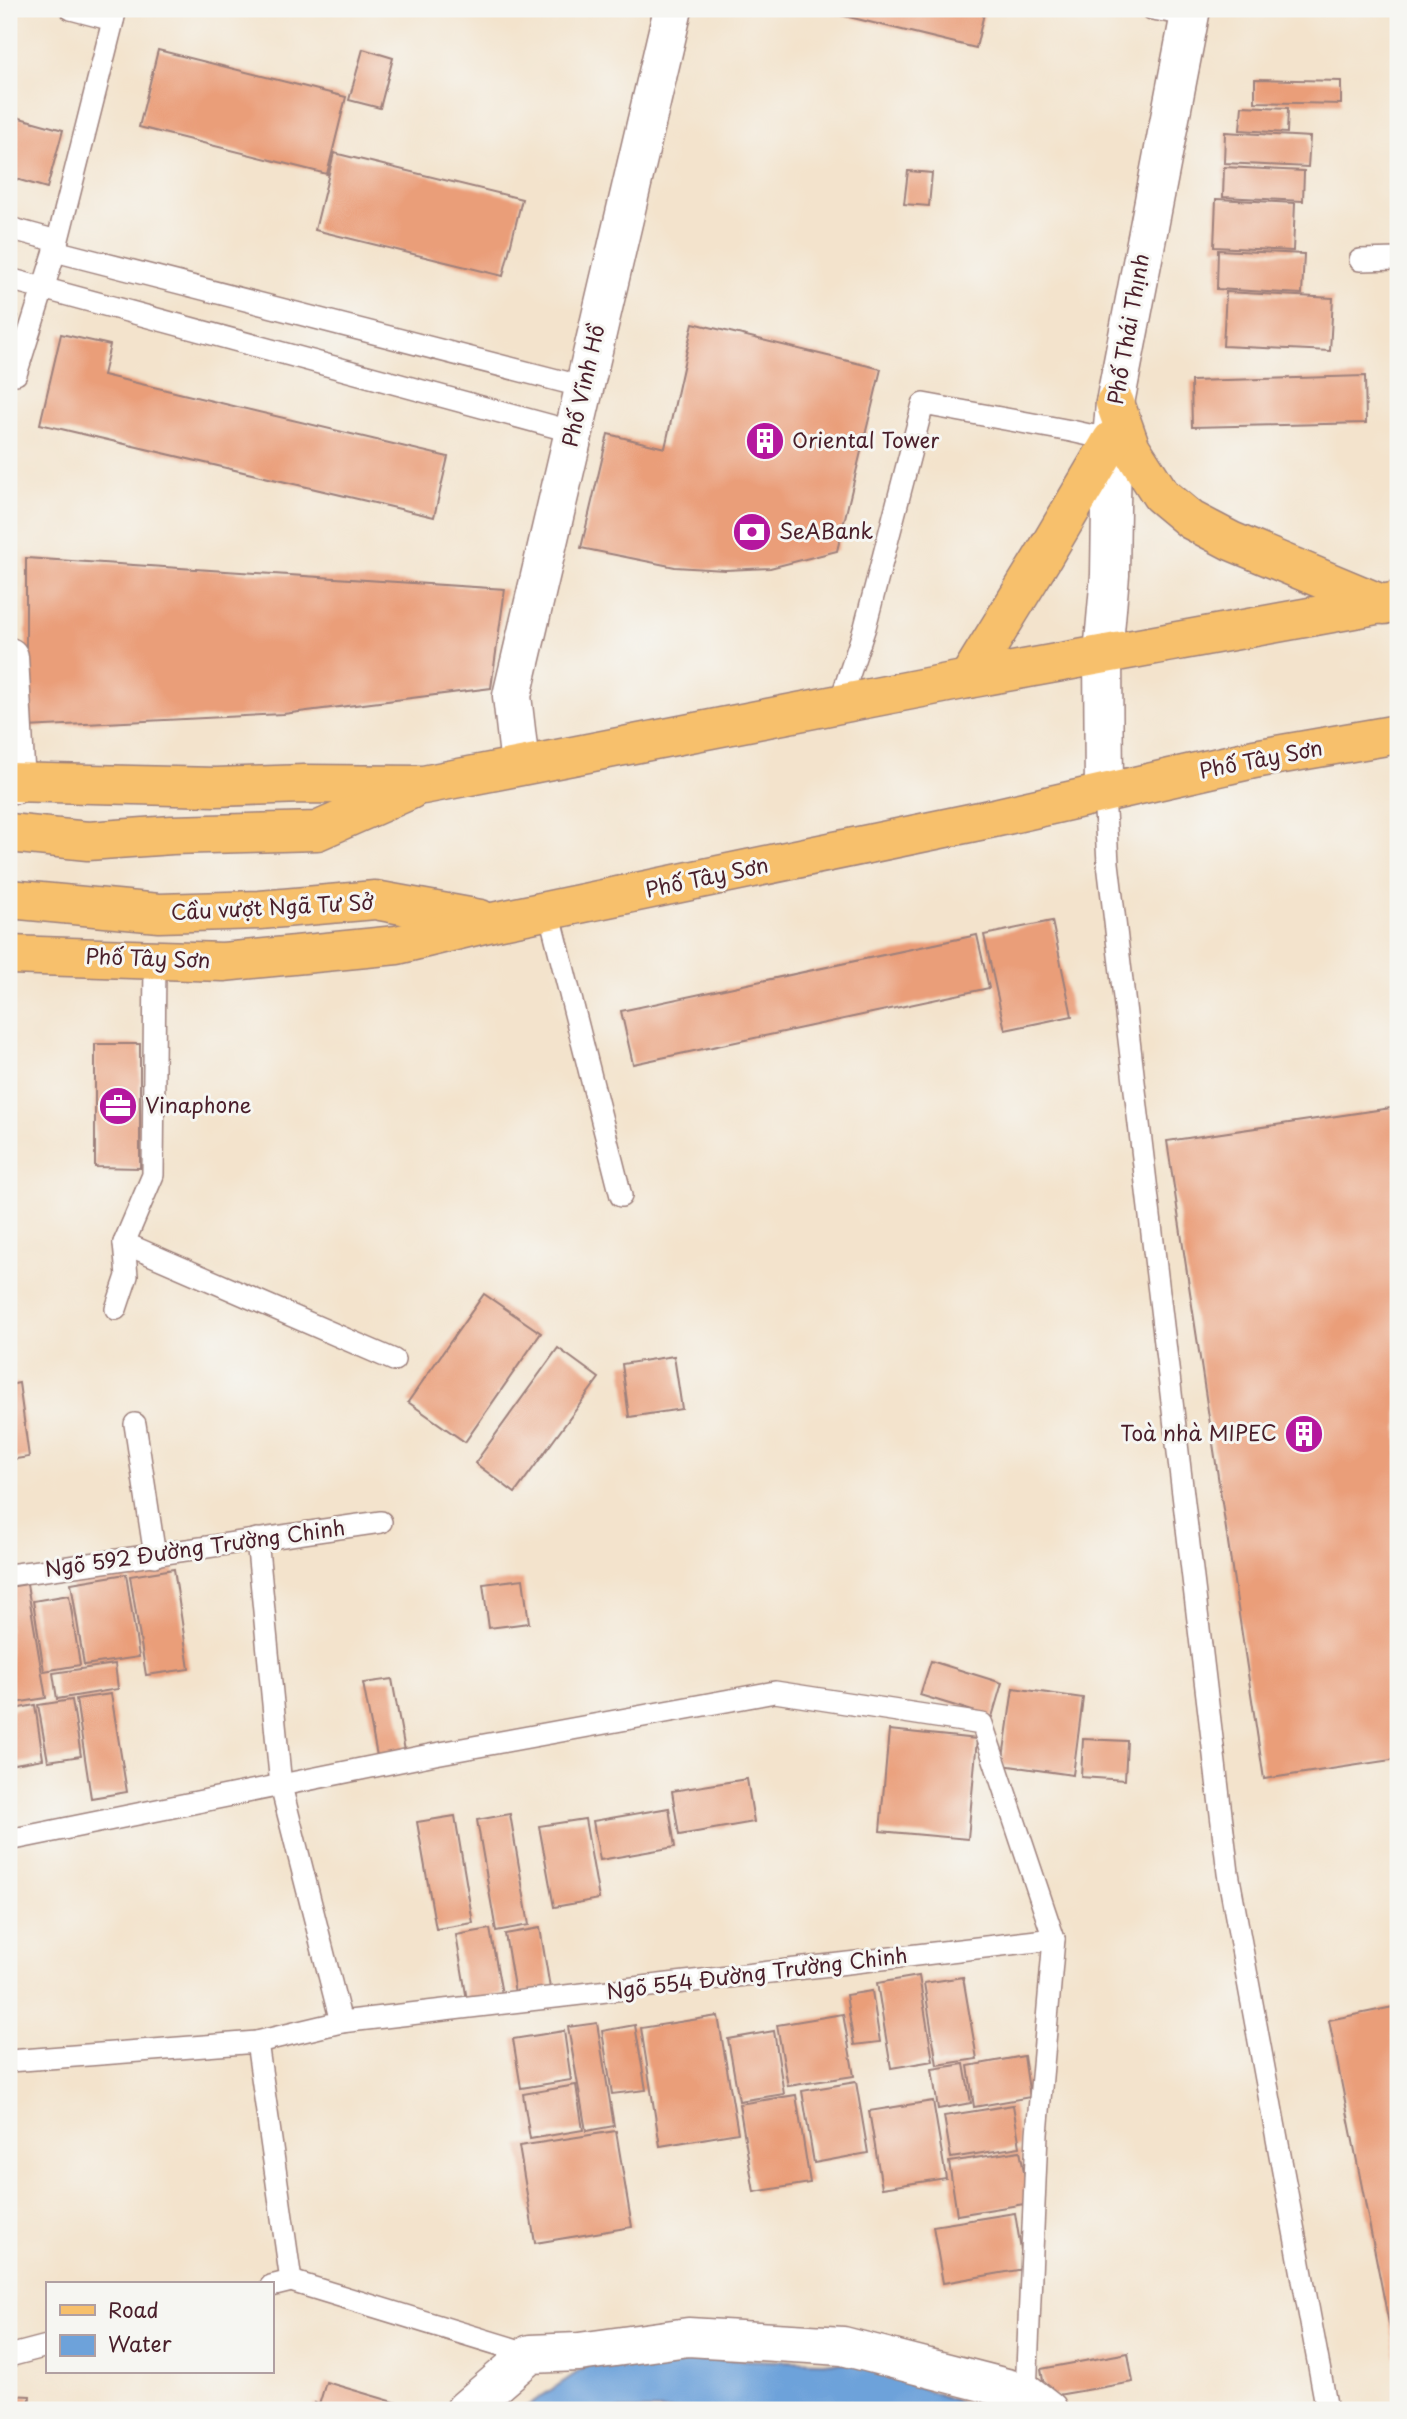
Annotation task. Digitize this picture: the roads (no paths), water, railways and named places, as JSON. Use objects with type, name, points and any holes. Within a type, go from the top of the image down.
[{"type":"main road","points":[[1115,402],[1131,448],[1161,495],[1191,520],[1231,541],[1391,603]]},
{"type":"main road","points":[[968,679],[1112,440]]},
{"type":"main road","points":[[9,833],[88,841],[172,835],[317,831],[423,785],[968,679],[1391,603]]},
{"type":"main road","name":"Phố Tây Sơn","points":[[9,955],[223,962],[397,945],[492,922],[1104,794],[1254,759],[1398,734]]},
{"type":"main road","points":[[12,783],[216,787],[304,784],[423,785]]},
{"type":"main road","name":"Cầu vượt Ngã Tư Sở","points":[[9,899],[159,913],[260,911],[375,900],[492,922]]},
{"type":"street","name":"Phố Vĩnh Hồ","points":[[520,765],[512,696],[673,9]]},
{"type":"street","name":"Phố Thái Thịnh","points":[[1104,794],[1103,654],[1110,575],[1115,402],[1190,12]]},
{"type":"street","points":[[9,657],[12,783]]},
{"type":"street","points":[[465,2410],[530,2354],[579,2352],[688,2337],[843,2346],[1037,2401]]},
{"type":"lane","points":[[12,373],[44,288],[115,15],[71,9]]},
{"type":"lane","points":[[1152,9],[1190,12]]},
{"type":"lane","points":[[9,228],[56,246],[584,387]]},
{"type":"lane","points":[[1360,260],[1398,259]]},
{"type":"lane","points":[[9,279],[574,432]]},
{"type":"lane","points":[[839,705],[865,627],[923,404],[1112,440]]},
{"type":"lane","points":[[1104,794],[1108,863],[1228,1873],[1327,2410]]},
{"type":"lane","points":[[550,911],[621,1196]]},
{"type":"lane","points":[[116,1309],[127,1276],[124,1243],[153,1175],[155,960]]},
{"type":"lane","points":[[124,1243],[394,1360]]},
{"type":"lane","points":[[135,1424],[155,1556]]},
{"type":"lane","name":"Ngõ 592 Đường Trường Chinh","points":[[9,1575],[382,1522]]},
{"type":"lane","points":[[257,1539],[281,1786],[341,2022]]},
{"type":"lane","points":[[9,1840],[435,1754],[775,1692],[982,1724],[1054,1939],[1037,2134],[1037,2401]]},
{"type":"lane","name":"Ngõ 554 Đường Trường Chinh","points":[[9,2061],[257,2042],[341,2022],[1054,1939]]},
{"type":"lane","points":[[257,2042],[281,2284],[530,2354]]},
{"type":"lane","points":[[9,2356],[46,2346]]},
{"type":"water","points":[[602,2356],[856,2363],[980,2410],[521,2410]]},
{"type":"place","name":"Oriental Tower","points":[[765,441]]},
{"type":"place","name":"SeABank","points":[[752,532]]},
{"type":"place","name":"Vinaphone","points":[[118,1106]]},
{"type":"place","name":"Toà nhà MIPEC","points":[[1304,1434]]}]
